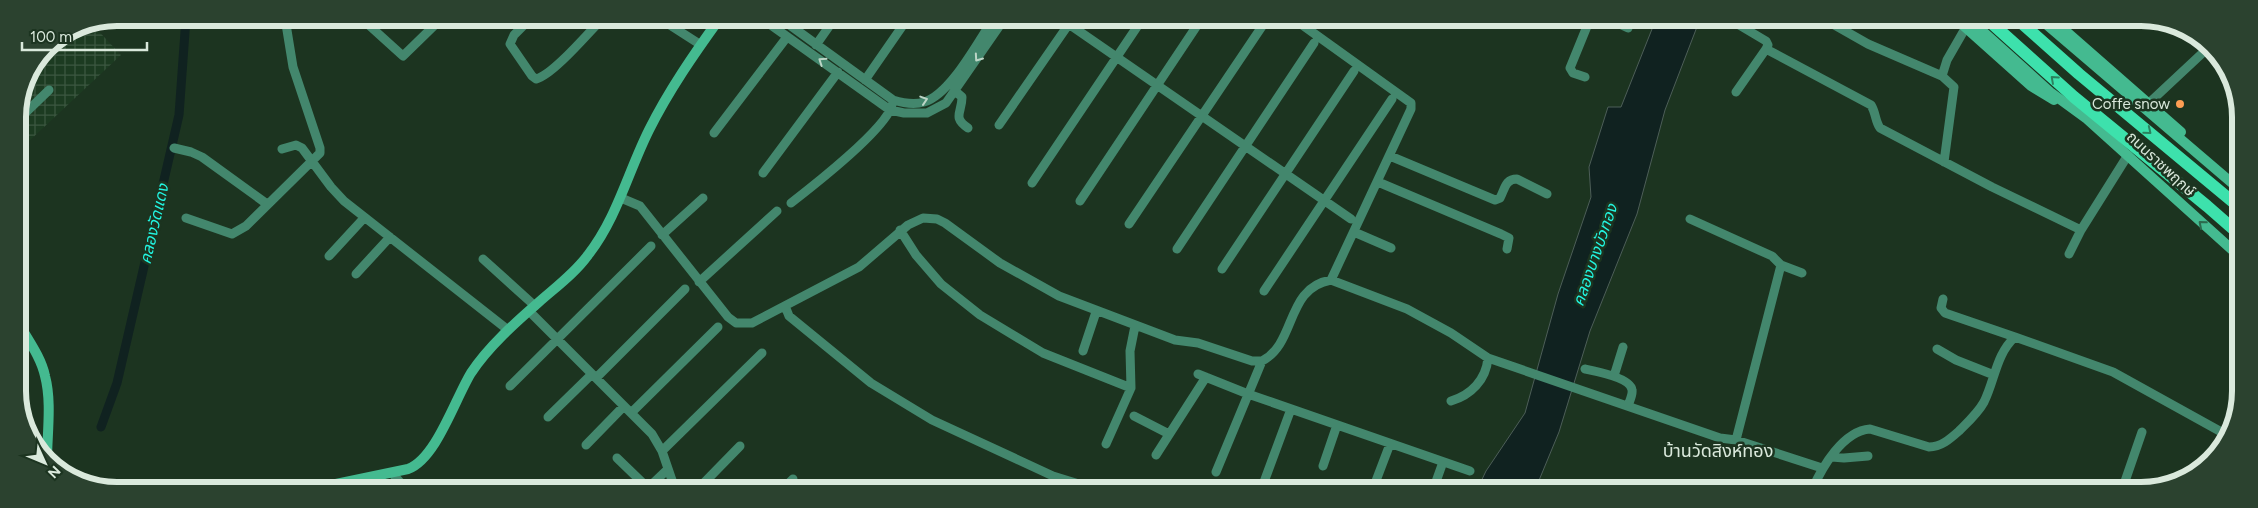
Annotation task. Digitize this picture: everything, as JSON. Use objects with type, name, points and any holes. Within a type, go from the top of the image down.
[{"type":"main road","points":[[348,482],[415,467],[428,456],[472,372],[508,330],[569,276],[588,256],[600,238],[621,198],[649,130],[714,26]]},
{"type":"main road","name":"ถนนราชพฤกษ์","points":[[1970,26],[2038,92],[2087,119],[2232,250]]},
{"type":"main road","name":"ถนนราชพฤกษ์","points":[[1995,26],[2074,97],[2232,228]]},
{"type":"main road","name":"ถนนราชพฤกษ์","points":[[2026,26],[2079,74],[2232,202]]},
{"type":"main road","name":"ถนนราชพฤกษ์","points":[[2048,26],[2232,184]]},
{"type":"main road","points":[[2060,26],[2178,129],[2202,158]]},
{"type":"main road","points":[[26,336],[39,359],[48,388],[47,438]]},
{"type":"street","points":[[186,218],[232,234],[246,226],[321,151],[293,68],[286,26]]},
{"type":"street","points":[[373,26],[403,56],[434,26]]},
{"type":"street","points":[[523,26],[514,35],[510,44],[536,79],[564,58],[595,26]]},
{"type":"street","points":[[671,26],[701,45]]},
{"type":"street","points":[[772,26],[890,110],[904,113],[927,113],[946,103],[1000,26]]},
{"type":"street","points":[[791,26],[893,100],[909,104],[924,102],[940,94],[988,26]]},
{"type":"street","points":[[816,45],[829,26]]},
{"type":"street","points":[[865,80],[902,26]]},
{"type":"street","points":[[999,125],[1068,26]]},
{"type":"street","points":[[1077,26],[1116,58],[1351,220]]},
{"type":"street","points":[[1032,183],[1138,26]]},
{"type":"street","points":[[1080,201],[1197,26]]},
{"type":"street","points":[[1129,224],[1262,26]]},
{"type":"street","points":[[1304,26],[1411,103],[1411,108],[1390,156],[1331,280]]},
{"type":"street","points":[[1585,77],[1573,73],[1570,68],[1587,26]]},
{"type":"street","points":[[1624,26],[1628,28]]},
{"type":"street","points":[[1736,92],[1768,45],[1766,41],[1741,26]]},
{"type":"street","points":[[1836,26],[1868,44],[1942,76],[1954,87],[1944,162]]},
{"type":"street","points":[[1942,76],[1947,60],[1965,26]]},
{"type":"street","points":[[714,133],[787,37]]},
{"type":"street","points":[[1177,249],[1314,44]]},
{"type":"street","points":[[1766,49],[1872,105],[1876,113],[1876,123],[1880,128],[2081,230]]},
{"type":"street","points":[[2149,103],[2204,52]]},
{"type":"street","points":[[1222,268],[1354,71]]},
{"type":"street","points":[[763,173],[838,72]]},
{"type":"street","points":[[26,112],[49,90]]},
{"type":"street","points":[[955,91],[962,97],[958,117],[960,122],[968,128]]},
{"type":"street","points":[[1264,291],[1392,99]]},
{"type":"street","points":[[791,203],[842,162],[890,110],[893,100]]},
{"type":"street","points":[[282,149],[298,145],[313,160],[330,187],[364,218],[508,330]]},
{"type":"street","points":[[174,148],[202,157],[267,204]]},
{"type":"street","points":[[2069,254],[2081,230],[2128,155]]},
{"type":"street","points":[[1390,156],[1495,200],[1500,198],[1507,182],[1511,179],[1517,179],[1547,194]]},
{"type":"street","points":[[1378,182],[1501,234],[1510,241],[1507,249]]},
{"type":"street","points":[[621,198],[638,204],[728,317],[736,322],[752,323],[859,267],[900,230],[923,218],[945,223],[1000,263],[1036,285],[1096,312],[1175,340],[1198,344],[1252,361],[1262,361]]},
{"type":"street","points":[[662,234],[703,198]]},
{"type":"street","points":[[699,282],[777,211]]},
{"type":"street","points":[[330,256],[364,218]]},
{"type":"street","points":[[1690,219],[1772,256],[1781,264],[1802,273]]},
{"type":"street","points":[[900,230],[916,255],[941,284],[980,315],[1042,352],[1131,388]]},
{"type":"street","points":[[1354,232],[1391,248]]},
{"type":"street","points":[[356,274],[390,237]]},
{"type":"street","points":[[510,386],[651,246]]},
{"type":"street","points":[[483,259],[532,308],[557,339],[652,434],[662,451],[673,482]]},
{"type":"street","points":[[1736,440],[1781,264]]},
{"type":"street","points":[[1216,472],[1262,361],[1276,350],[1303,295],[1317,282],[1331,280],[1407,309],[1451,333],[1488,358],[1720,438],[1736,440],[1822,468]]},
{"type":"street","points":[[548,417],[685,289]]},
{"type":"street","points":[[1943,299],[1941,308],[1945,313],[2113,372],[2222,432]]},
{"type":"street","points":[[785,306],[789,316],[850,366],[899,402],[932,420],[1053,476],[1071,482]]},
{"type":"street","points":[[1083,351],[1096,312]]},
{"type":"street","points":[[1106,444],[1131,388],[1130,351],[1135,326]]},
{"type":"street","points":[[631,413],[718,327]]},
{"type":"street","points":[[1816,482],[1822,468],[1850,436],[1862,430],[1870,429],[1929,447],[1936,447],[1944,443],[1978,411],[1984,402],[2003,350],[2015,337]]},
{"type":"street","points":[[1614,376],[1623,347]]},
{"type":"street","points":[[1937,349],[1956,360],[1994,375]]},
{"type":"street","points":[[662,451],[762,353]]},
{"type":"street","points":[[1451,401],[1464,397],[1474,389],[1482,378],[1488,358]]},
{"type":"street","points":[[1585,368],[1614,376],[1627,383],[1632,390],[1628,406]]},
{"type":"street","points":[[1156,455],[1202,375],[1248,394],[1470,471]]},
{"type":"street","points":[[586,445],[624,406]]},
{"type":"street","points":[[1264,482],[1291,409]]},
{"type":"street","points":[[1134,416],[1169,434]]},
{"type":"street","points":[[1323,466],[1337,425]]},
{"type":"street","points":[[2125,482],[2142,432]]},
{"type":"street","points":[[1376,482],[1390,444]]},
{"type":"street","points":[[705,482],[740,446]]},
{"type":"street","points":[[1832,457],[1868,456]]},
{"type":"street","points":[[617,458],[640,482]]},
{"type":"street","points":[[1436,482],[1443,462]]},
{"type":"street","points":[[654,482],[668,468]]},
{"type":"street","points":[[392,473],[400,482]]},
{"type":"street","points":[[379,476],[382,482]]},
{"type":"street","points":[[790,482],[793,479]]},
{"type":"shaded area","points":[[96,29],[121,55],[28,142],[26,140],[26,111],[29,94],[38,72],[57,49],[72,38]]},
{"type":"water","name":"คลองบางบัวทอง","points":[[1653,26],[1697,26],[1665,110],[1637,214],[1590,331],[1559,432],[1538,482],[1481,482],[1486,471],[1525,413],[1558,294],[1591,197],[1589,167],[1608,107],[1621,107]]},
{"type":"waterway","name":"คลองวัดแดง","points":[[101,427],[117,383],[179,115],[185,26]]},
{"type":"place","name":"Coffe snow","points":[[2180,104]]},
{"type":"district","name":"บ้านวัดสิงห์ทอง","points":[[1718,451]]}]
